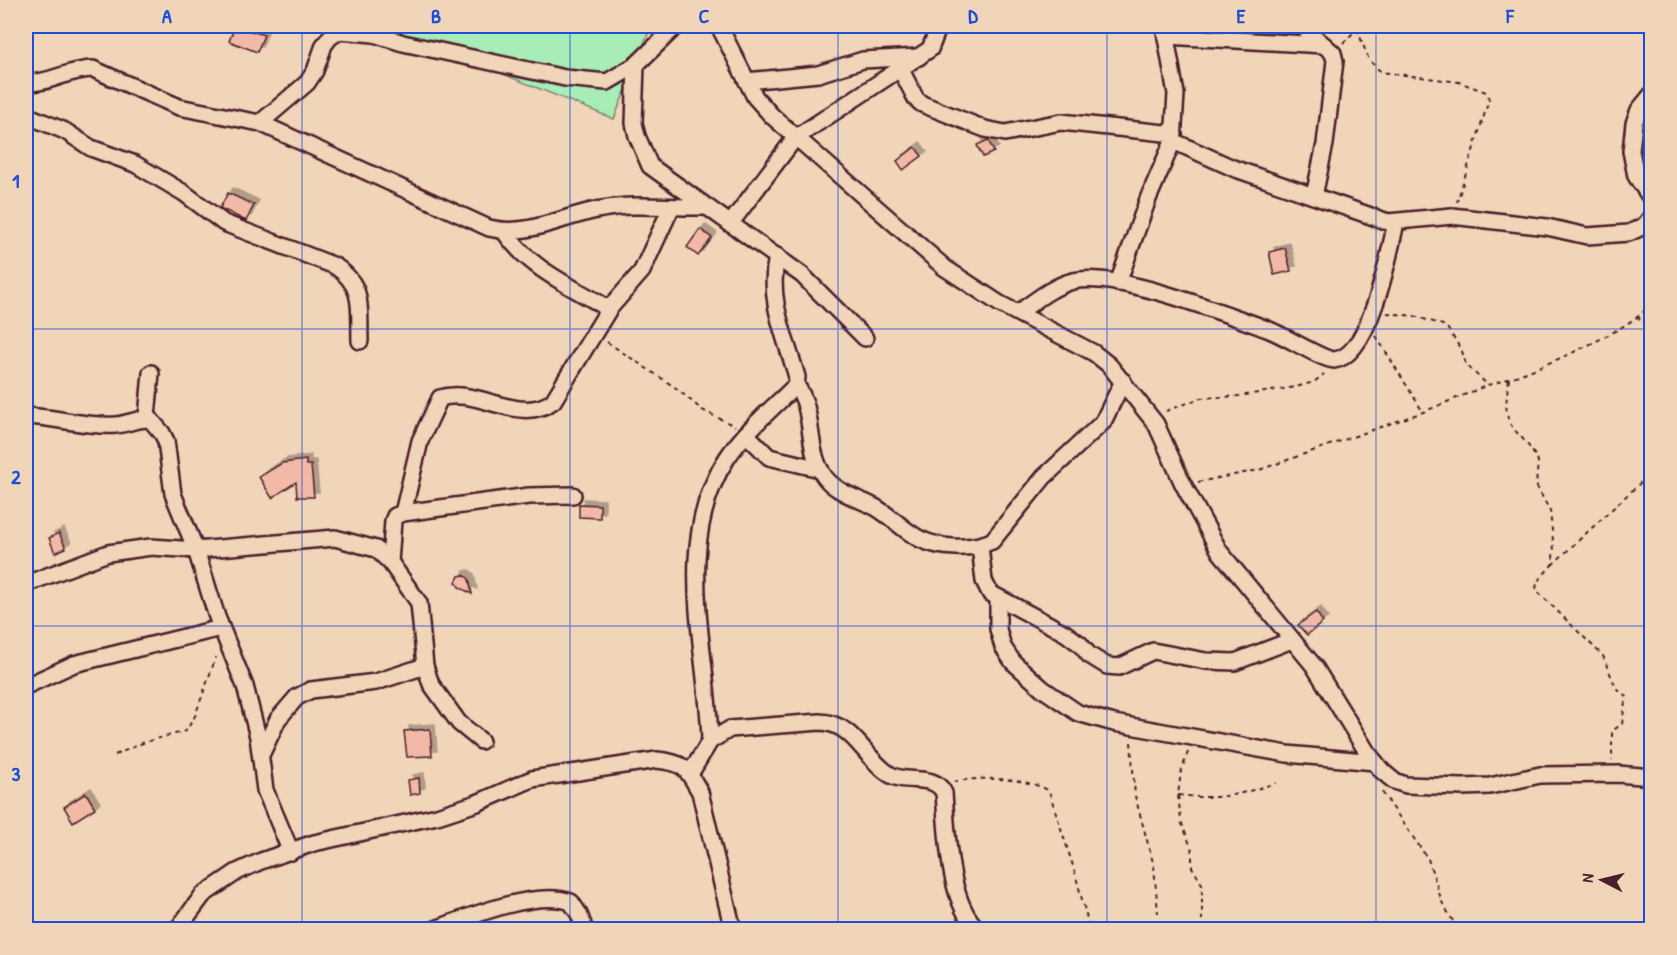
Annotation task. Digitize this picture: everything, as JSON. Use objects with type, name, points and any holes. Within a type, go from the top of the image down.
[{"type":"street","points":[[261,123],[307,83],[315,71],[324,45],[330,37],[340,32],[374,34],[470,58],[575,80],[607,81],[636,65],[670,28],[676,26]]},
{"type":"street","points":[[718,26],[755,97],[795,138],[834,168],[945,268],[1018,313],[1094,353],[1124,381],[1156,424],[1183,484],[1220,552],[1314,666],[1378,767],[1394,781],[1427,787],[1490,786],[1540,776],[1618,774],[1652,777]]},
{"type":"street","points":[[730,224],[795,138],[930,49],[939,26]]},
{"type":"street","points":[[1302,26],[1329,49],[1334,81],[1314,196]]},
{"type":"street","points":[[1118,283],[1173,138],[1176,94],[1165,31],[1329,49]]},
{"type":"street","points":[[747,81],[818,74],[863,60],[919,57]]},
{"type":"street","points":[[636,65],[634,123],[647,162],[705,207],[802,275],[865,338]]},
{"type":"street","points":[[26,83],[46,82],[83,69],[93,69],[179,107],[261,123],[481,224],[504,231],[526,229],[604,208],[705,207]]},
{"type":"street","points":[[901,70],[921,104],[996,132],[1012,133],[1060,122],[1173,138],[1233,168],[1388,222],[1452,216],[1547,227],[1587,236],[1629,233],[1644,226],[1652,216]]},
{"type":"street","points":[[1652,94],[1639,110],[1631,151],[1636,176],[1652,200]]},
{"type":"street","points":[[26,115],[65,131],[91,148],[135,164],[184,194],[224,223],[335,266],[347,274],[355,284],[359,302],[360,341]]},
{"type":"street","points":[[403,513],[420,441],[440,398],[457,394],[504,407],[529,410],[545,407],[553,401],[609,309],[642,271],[671,208]]},
{"type":"street","points":[[1018,313],[1056,287],[1072,281],[1093,278],[1118,283],[1268,328],[1321,357],[1335,360],[1346,355],[1358,341],[1370,316],[1396,222]]},
{"type":"street","points":[[504,231],[515,249],[535,267],[609,309]]},
{"type":"street","points":[[777,256],[772,276],[774,308],[797,377],[796,385],[807,406],[820,469],[831,485],[878,508],[919,538],[958,547],[980,546],[992,541],[1044,477],[1103,422],[1124,381]]},
{"type":"street","points":[[151,373],[147,417],[162,433],[166,441],[173,494],[196,550],[223,632],[253,711],[265,790],[291,852]]},
{"type":"street","points":[[710,741],[697,621],[697,556],[701,525],[710,492],[726,459],[746,434],[796,385]]},
{"type":"street","points":[[26,416],[50,416],[77,423],[117,425],[150,419]]},
{"type":"street","points":[[746,434],[769,457],[820,469]]},
{"type":"street","points":[[390,562],[393,521],[395,516],[403,513],[528,496],[573,495]]},
{"type":"street","points":[[26,584],[108,553],[151,547],[196,550],[335,538],[376,549],[390,562],[418,603],[425,666],[444,705],[459,723],[481,741]]},
{"type":"street","points":[[980,546],[984,581],[990,593],[998,600],[1065,633],[1080,644],[1089,655],[1107,666],[1119,667],[1153,651],[1206,661],[1234,662],[1292,640]]},
{"type":"street","points":[[998,600],[998,628],[1003,646],[1024,674],[1078,713],[1133,726],[1287,754],[1378,767]]},
{"type":"street","points":[[26,686],[74,664],[223,632]]},
{"type":"street","points":[[260,759],[278,719],[297,697],[311,690],[376,682],[425,666]]},
{"type":"street","points":[[690,774],[710,741],[730,729],[831,722],[847,729],[892,776],[933,781],[940,785],[944,793],[955,884],[967,917],[979,930]]},
{"type":"street","points":[[177,930],[203,896],[220,882],[261,861],[314,843],[437,816],[477,803],[532,779],[657,760],[678,762],[690,774],[700,792],[733,930]]},
{"type":"street","points":[[433,930],[492,910],[547,897],[571,902],[585,930]]},
{"type":"path","points":[[1329,49],[1360,26]]},
{"type":"path","points":[[1357,29],[1369,60],[1381,72],[1459,82],[1486,92],[1489,98],[1487,106],[1452,216]]},
{"type":"path","points":[[1183,484],[1226,478],[1259,470],[1423,412],[1488,385],[1509,380],[1616,330],[1637,316],[1652,302]]},
{"type":"path","points":[[1423,412],[1370,316],[1414,316],[1446,326],[1462,351],[1466,365],[1488,385]]},
{"type":"path","points":[[1637,316],[1652,331]]},
{"type":"path","points":[[597,328],[609,344],[676,388],[702,410],[746,434]]},
{"type":"path","points":[[1149,415],[1201,398],[1239,396],[1314,382],[1329,370],[1335,360]]},
{"type":"path","points":[[1509,380],[1506,413],[1510,428],[1538,461],[1536,485],[1550,511],[1553,527],[1552,565]]},
{"type":"path","points":[[1618,774],[1611,755],[1612,731],[1622,724],[1626,696],[1616,688],[1604,656],[1536,590],[1537,582],[1552,565],[1652,472]]},
{"type":"path","points":[[115,755],[145,742],[186,731],[195,716],[223,632]]},
{"type":"path","points":[[1133,726],[1132,774],[1135,796],[1154,866],[1158,913]]},
{"type":"path","points":[[1193,736],[1181,772],[1178,795],[1181,821],[1192,849],[1192,867],[1202,884],[1202,920]]},
{"type":"path","points":[[1378,767],[1383,794],[1411,831],[1428,859],[1442,902],[1458,930]]},
{"type":"path","points":[[940,785],[985,779],[1026,782],[1041,785],[1049,791],[1090,930]]},
{"type":"path","points":[[1178,795],[1233,797],[1276,783]]},
{"type":"green space","points":[[384,26],[651,26],[614,119]]},
{"type":"building","points":[[235,26],[264,35],[257,52],[229,41]]},
{"type":"building","points":[[988,140],[994,152],[983,157],[977,145]]},
{"type":"building","points":[[915,147],[922,156],[903,170],[897,161]]},
{"type":"building","points":[[228,193],[254,205],[246,221],[220,208]]},
{"type":"building","points":[[700,229],[712,238],[698,256],[687,247]]},
{"type":"building","points":[[1285,248],[1291,271],[1274,275],[1269,252]]},
{"type":"building","points":[[306,460],[306,465],[311,465],[314,497],[297,497],[296,482],[272,498],[259,477],[282,463]]},
{"type":"building","points":[[579,504],[600,505],[600,518],[579,517]]},
{"type":"building","points":[[59,533],[66,548],[55,553],[49,538]]},
{"type":"building","points":[[464,575],[469,579],[472,594],[459,587],[456,582],[459,576]]},
{"type":"building","points":[[1316,612],[1323,622],[1307,635],[1298,625]]},
{"type":"building","points":[[430,729],[432,756],[407,757],[404,731]]},
{"type":"building","points":[[419,778],[420,793],[410,795],[408,780]]},
{"type":"building","points":[[86,793],[95,808],[73,822],[64,807]]}]
